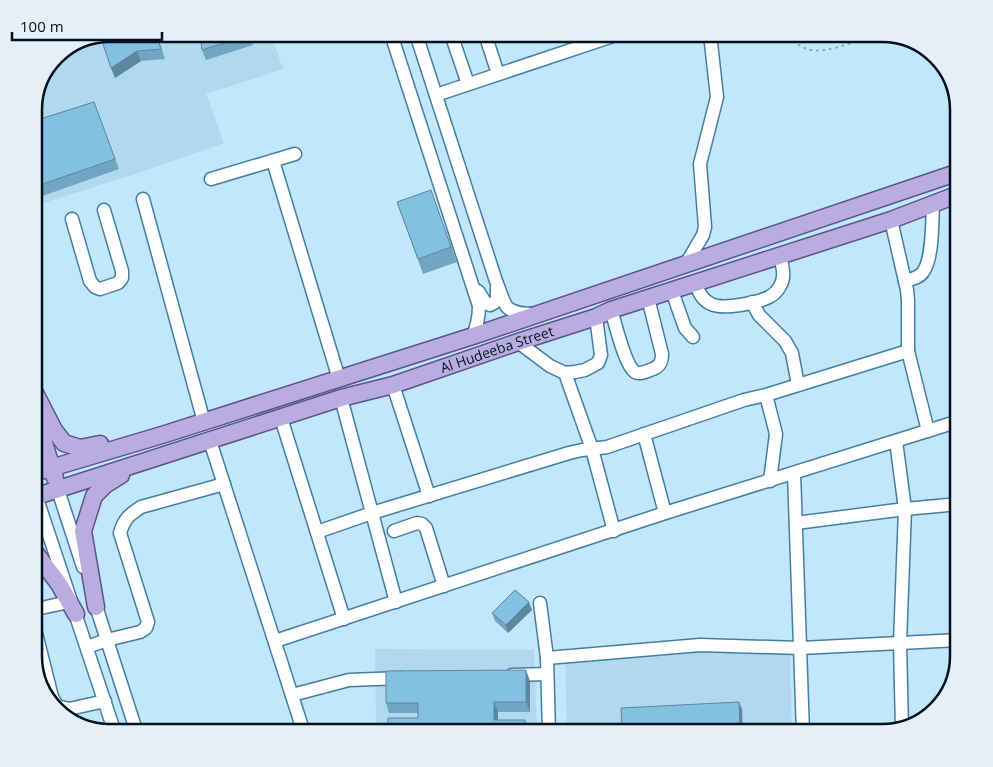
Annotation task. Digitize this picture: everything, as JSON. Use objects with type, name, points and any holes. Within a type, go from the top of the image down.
[{"type":"main road","name":"Al Hudeeba Street","points":[[43,470],[204,422],[473,336],[950,175]]},
{"type":"main road","name":"Al Hudeeba Street","points":[[43,493],[58,490],[341,398],[393,385],[648,298],[891,220],[950,198]]},
{"type":"main road","points":[[43,409],[54,430],[64,443],[80,448],[162,435]]},
{"type":"main road","points":[[43,440],[58,490]]},
{"type":"main road","points":[[96,607],[83,532],[94,496],[105,485],[142,462]]},
{"type":"main road","points":[[43,564],[59,584],[73,608]]},
{"type":"street","points":[[394,43],[479,306],[479,316],[473,336]]},
{"type":"street","points":[[419,43],[496,281],[508,308],[519,313],[537,314]]},
{"type":"street","points":[[454,43],[468,84]]},
{"type":"street","points":[[488,43],[498,74]]},
{"type":"street","points":[[436,95],[592,43]]},
{"type":"street","points":[[686,264],[703,235],[705,227],[700,164],[716,97],[711,43]]},
{"type":"street","points":[[211,179],[295,154]]},
{"type":"street","points":[[273,161],[339,379]]},
{"type":"street","points":[[143,199],[204,422]]},
{"type":"street","points":[[905,281],[916,278],[923,272],[930,257],[933,205]]},
{"type":"street","points":[[72,220],[90,282],[94,287],[100,289],[118,283],[122,278],[122,271],[104,210]]},
{"type":"street","points":[[891,220],[908,300],[908,351],[928,431]]},
{"type":"street","points":[[695,283],[703,299],[713,305],[723,307],[752,302],[770,296],[780,286],[784,276],[780,255]]},
{"type":"street","points":[[468,276],[485,302],[490,305],[497,299],[496,281]]},
{"type":"street","points":[[672,291],[686,328],[692,337]]},
{"type":"street","points":[[604,314],[628,364],[634,371],[640,373],[658,367],[662,361],[662,354],[648,298]]},
{"type":"street","points":[[752,302],[759,315],[785,341],[792,353],[798,385]]},
{"type":"street","points":[[518,342],[550,366],[565,372],[585,370],[598,362],[601,355],[604,314]]},
{"type":"street","points":[[317,532],[372,513],[569,453],[607,447],[744,400],[766,395],[908,351]]},
{"type":"street","points":[[565,372],[592,449],[614,531]]},
{"type":"street","points":[[393,385],[429,496]]},
{"type":"street","points":[[766,395],[776,434],[770,481]]},
{"type":"street","points":[[341,398],[396,602]]},
{"type":"street","points":[[281,418],[344,619]]},
{"type":"street","points":[[275,641],[950,424]]},
{"type":"street","points":[[644,434],[665,514]]},
{"type":"street","points":[[210,441],[301,724]]},
{"type":"street","points":[[896,441],[905,509],[900,643],[902,721]]},
{"type":"street","points":[[794,473],[803,724]]},
{"type":"street","points":[[87,647],[140,632],[146,628],[148,622],[120,533],[123,522],[141,507],[224,484]]},
{"type":"street","points":[[58,490],[134,724]]},
{"type":"street","points":[[796,523],[950,505]]},
{"type":"street","points":[[43,518],[112,724]]},
{"type":"street","points":[[394,531],[417,522],[426,528],[444,586]]},
{"type":"street","points":[[540,604],[547,658],[549,724]]},
{"type":"street","points":[[43,608],[73,608]]},
{"type":"street","points":[[547,658],[700,645],[801,648],[950,640]]},
{"type":"street","points":[[43,661],[48,682]]},
{"type":"street","points":[[498,676],[547,674]]},
{"type":"street","points":[[292,694],[349,680],[418,678]]},
{"type":"street","points":[[67,708],[105,701]]},
{"type":"path","points":[[798,43],[804,48],[816,51],[838,48],[853,43]]},
{"type":"shaded area","points":[[274,43],[283,69],[206,94],[224,143],[43,203],[43,106],[48,85],[62,62],[73,54],[97,44]]},
{"type":"shaded area","points":[[375,649],[534,650],[537,724],[376,724]]},
{"type":"shaded area","points":[[790,650],[792,724],[567,724],[565,656]]},
{"type":"building","points":[[159,43],[161,49],[137,51],[111,68],[103,44]]},
{"type":"building","points":[[201,43],[224,43],[202,50]]},
{"type":"building","points":[[94,102],[115,159],[43,184],[43,118]]},
{"type":"building","points":[[431,190],[451,247],[418,259],[397,202]]},
{"type":"building","points":[[515,590],[529,602],[506,625],[492,613]]},
{"type":"building","points":[[526,670],[526,702],[494,702],[494,720],[525,720],[525,724],[388,724],[388,718],[418,718],[418,703],[386,703],[386,671]]},
{"type":"building","points":[[739,702],[740,724],[622,724],[621,708]]}]
